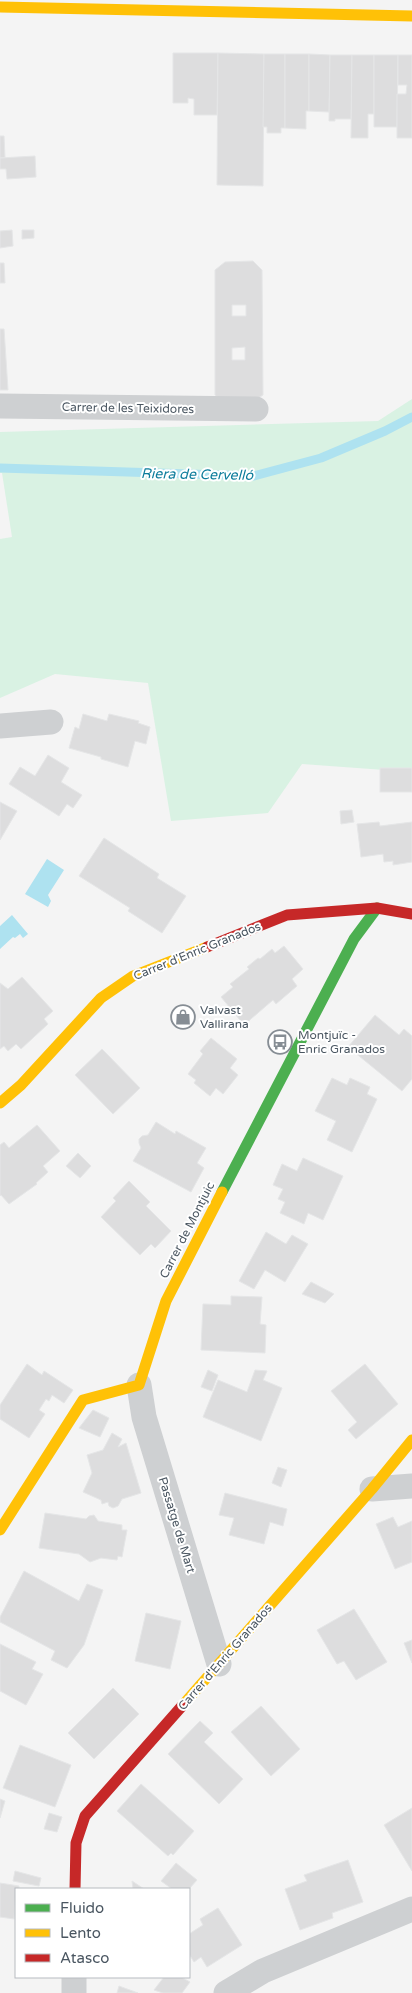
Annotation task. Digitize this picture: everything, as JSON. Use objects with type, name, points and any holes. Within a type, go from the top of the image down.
[{"type":"street","points":[[0,7],[204,6],[412,16]]},
{"type":"street","name":"Carrer de les Teixidores","points":[[0,406],[256,409]]},
{"type":"street","points":[[0,726],[51,722]]},
{"type":"street","name":"Carrer d'Enric Granados","points":[[0,1103],[21,1085],[101,998],[133,976],[287,915],[377,908],[412,914]]},
{"type":"street","name":"Carrer de Montjuic","points":[[139,1386],[166,1302],[354,939],[377,908]]},
{"type":"street","points":[[0,1530],[83,1400],[139,1386]]},
{"type":"street","name":"Passatge de Mart","points":[[139,1386],[144,1417],[219,1664]]},
{"type":"street","name":"Carrer d'Enric Granados","points":[[75,1888],[76,1843],[85,1816],[372,1490],[412,1440]]},
{"type":"street","points":[[372,1490],[412,1486]]},
{"type":"street","points":[[226,1993],[263,1971],[412,1910]]},
{"type":"street","points":[[74,1978],[74,1993]]},
{"type":"green space","points":[[412,399],[412,772],[302,764],[268,813],[171,821],[148,683],[55,674],[0,698],[0,539],[12,537],[2,473],[0,473],[0,432],[378,421]]},
{"type":"water","points":[[47,859],[64,870],[48,895],[51,901],[48,907],[25,894]]},
{"type":"water","points":[[12,915],[28,934],[23,938],[20,934],[15,938],[13,937],[0,949],[0,926]]},
{"type":"building","points":[[173,53],[218,53],[217,115],[194,115],[194,99],[188,98],[188,103],[173,103]]},
{"type":"building","points":[[218,53],[264,54],[263,186],[217,185]]},
{"type":"building","points":[[264,54],[285,54],[285,128],[281,128],[281,133],[267,133],[267,127],[263,127]]},
{"type":"building","points":[[285,54],[309,54],[309,111],[306,111],[306,129],[285,128]]},
{"type":"building","points":[[309,54],[330,55],[329,112],[309,111]]},
{"type":"building","points":[[330,55],[352,55],[351,119],[329,121]]},
{"type":"building","points":[[352,55],[374,55],[374,114],[368,114],[368,138],[351,138]]},
{"type":"building","points":[[374,55],[398,55],[397,127],[374,127]]},
{"type":"building","points":[[398,55],[412,55],[412,138],[397,138],[397,94],[406,94],[407,85],[398,85]]},
{"type":"building","points":[[0,136],[4,136],[5,158],[0,158]]},
{"type":"building","points":[[35,156],[36,177],[7,179],[6,169],[0,169],[0,158]]},
{"type":"building","points":[[12,230],[13,246],[0,248],[0,231]]},
{"type":"building","points":[[22,230],[34,230],[34,238],[22,239]]},
{"type":"building","points":[[253,261],[262,270],[263,395],[254,401],[223,402],[215,395],[215,270],[225,262]],"holes":[[[232,305],[246,305],[246,316],[232,316]],[[245,347],[245,360],[232,360],[232,348]]]},
{"type":"building","points":[[0,263],[4,263],[5,283],[0,283]]},
{"type":"building","points":[[0,329],[4,329],[8,390],[0,390]]},
{"type":"building","points":[[83,714],[107,721],[109,714],[139,721],[138,723],[150,727],[146,744],[135,741],[128,767],[69,748],[75,727],[79,729]]},
{"type":"building","points":[[48,755],[69,768],[61,782],[82,795],[73,808],[67,804],[59,816],[9,784],[20,767],[35,776]]},
{"type":"building","points":[[380,768],[412,768],[412,792],[380,792]]},
{"type":"building","points":[[0,802],[17,811],[0,840]]},
{"type":"building","points":[[352,810],[354,822],[341,824],[340,811]]},
{"type":"building","points":[[379,822],[380,826],[412,822],[412,862],[393,865],[393,861],[384,862],[383,854],[361,857],[357,824]]},
{"type":"building","points":[[104,838],[159,874],[157,878],[186,896],[162,933],[128,911],[130,908],[79,876]]},
{"type":"building","points":[[284,946],[303,969],[292,979],[297,986],[276,1004],[273,1000],[244,1025],[221,997],[233,987],[230,984],[249,969],[247,967],[258,958],[260,959],[272,949],[275,953]]},
{"type":"building","points":[[22,977],[53,1011],[44,1019],[48,1024],[21,1049],[16,1044],[8,1051],[4,1046],[0,1049],[0,983],[8,989]]},
{"type":"building","points":[[375,1015],[399,1035],[404,1029],[412,1036],[412,1079],[402,1091],[348,1047]]},
{"type":"building","points":[[211,1038],[237,1059],[230,1068],[238,1075],[223,1094],[216,1088],[210,1096],[194,1083],[196,1080],[188,1074],[203,1054],[200,1051]]},
{"type":"building","points":[[102,1049],[140,1088],[113,1114],[75,1075]]},
{"type":"building","points":[[332,1078],[347,1085],[350,1078],[370,1087],[367,1094],[377,1099],[352,1152],[327,1140],[336,1121],[315,1111]]},
{"type":"building","points":[[156,1122],[175,1134],[176,1131],[206,1148],[197,1163],[204,1168],[191,1192],[133,1161],[141,1148],[139,1139],[142,1136],[148,1135]]},
{"type":"building","points":[[37,1125],[60,1151],[43,1166],[48,1172],[37,1184],[9,1204],[0,1196],[0,1145],[4,1142],[9,1148]]},
{"type":"building","points":[[78,1153],[91,1166],[80,1178],[66,1166]]},
{"type":"building","points":[[303,1158],[343,1176],[323,1220],[308,1213],[304,1224],[280,1213],[285,1202],[278,1199],[283,1189],[273,1185],[282,1164],[297,1171]]},
{"type":"building","points":[[129,1181],[150,1202],[146,1206],[171,1231],[155,1248],[151,1244],[140,1255],[101,1217],[116,1201],[113,1198]]},
{"type":"building","points":[[266,1232],[286,1244],[292,1235],[308,1244],[285,1282],[265,1270],[254,1289],[239,1281]]},
{"type":"building","points":[[311,1282],[334,1294],[325,1303],[302,1294]]},
{"type":"building","points":[[231,1296],[262,1297],[260,1324],[266,1325],[265,1353],[201,1350],[203,1304],[231,1305]]},
{"type":"building","points":[[27,1364],[42,1375],[44,1371],[73,1390],[64,1403],[52,1395],[49,1401],[46,1399],[39,1410],[45,1414],[29,1438],[0,1419],[0,1405]]},
{"type":"building","points":[[365,1364],[398,1404],[356,1439],[348,1430],[357,1422],[331,1391]]},
{"type":"building","points":[[208,1370],[218,1375],[212,1391],[201,1387]]},
{"type":"building","points":[[255,1370],[267,1371],[263,1380],[282,1388],[261,1441],[203,1417],[218,1380],[247,1392]]},
{"type":"building","points":[[93,1410],[109,1418],[100,1437],[79,1428]]},
{"type":"building","points":[[112,1433],[122,1439],[118,1447],[126,1443],[141,1493],[122,1499],[118,1506],[113,1508],[109,1506],[108,1502],[102,1504],[101,1500],[83,1492],[92,1473],[87,1455],[103,1450]]},
{"type":"building","points":[[278,1467],[287,1470],[281,1487],[272,1483]]},
{"type":"building","points":[[225,1493],[287,1509],[283,1526],[270,1522],[264,1544],[229,1535],[234,1518],[219,1515]]},
{"type":"building","points":[[45,1513],[86,1519],[94,1515],[98,1521],[122,1525],[122,1530],[127,1530],[122,1557],[118,1556],[117,1560],[101,1558],[90,1562],[79,1554],[39,1548]]},
{"type":"building","points":[[393,1517],[398,1527],[412,1521],[412,1562],[395,1569],[376,1524]]},
{"type":"building","points":[[24,1571],[79,1601],[87,1584],[103,1590],[84,1645],[67,1668],[51,1660],[55,1651],[0,1622],[0,1617]]},
{"type":"building","points":[[354,1609],[387,1662],[356,1680],[344,1661],[337,1664],[317,1630]]},
{"type":"building","points":[[146,1613],[181,1621],[170,1669],[135,1661]]},
{"type":"building","points":[[412,1640],[412,1663],[404,1643]]},
{"type":"building","points":[[0,1644],[36,1662],[32,1669],[43,1674],[26,1705],[0,1691]]},
{"type":"building","points":[[113,1688],[139,1714],[94,1759],[68,1733]]},
{"type":"building","points":[[261,1706],[300,1749],[271,1776],[231,1732]]},
{"type":"building","points":[[200,1721],[213,1733],[204,1742],[243,1779],[219,1804],[168,1754]]},
{"type":"building","points":[[20,1745],[71,1765],[55,1807],[3,1788]]},
{"type":"building","points":[[141,1784],[194,1831],[173,1855],[171,1853],[168,1856],[117,1811]]},
{"type":"building","points":[[0,1799],[5,1801],[0,1818]]},
{"type":"building","points":[[412,1808],[412,1871],[384,1825]]},
{"type":"building","points":[[49,1813],[62,1817],[57,1832],[44,1829]]},
{"type":"building","points":[[348,1860],[363,1902],[332,1913],[333,1918],[300,1930],[285,1889],[307,1881],[304,1875]]},
{"type":"building","points":[[176,1863],[197,1880],[190,1888],[171,1888],[161,1881]]},
{"type":"building","points":[[15,1871],[41,1878],[39,1886],[13,1881]]},
{"type":"building","points":[[132,1881],[142,1888],[133,1888]]},
{"type":"building","points":[[0,1883],[19,1886],[19,1888],[15,1888],[14,1919],[0,1917]]},
{"type":"building","points":[[218,1908],[242,1945],[207,1967],[201,1957],[194,1962],[190,1956],[190,1933],[203,1925],[200,1919]]},
{"type":"building","points":[[163,1978],[183,1978],[190,1982],[182,1993],[163,1993],[154,1990]]},
{"type":"building","points":[[119,1986],[138,1993],[117,1993]]},
{"type":"waterway","name":"Riera de Cervelló","points":[[0,468],[254,476],[321,458],[385,431],[412,417]]},
{"type":"traffic: fast","points":[[222,1192],[354,939],[377,908]]},
{"type":"traffic: slow","points":[[0,7],[412,16]]},
{"type":"traffic: slow","points":[[0,1103],[21,1085],[101,998],[133,976],[207,947]]},
{"type":"traffic: slow","points":[[0,1530],[83,1400],[139,1385],[166,1301],[222,1192]]},
{"type":"traffic: slow","points":[[182,1706],[372,1489],[412,1440]]},
{"type":"traffic: jam","points":[[207,947],[287,915],[377,908],[412,914]]},
{"type":"traffic: jam","points":[[75,1888],[76,1843],[85,1816],[182,1706]]},
{"type":"place","name":"Valvast Vallirana","points":[[183,1017]]},
{"type":"place","name":"Montjuïc - Enric Granados","points":[[280,1042]]}]
